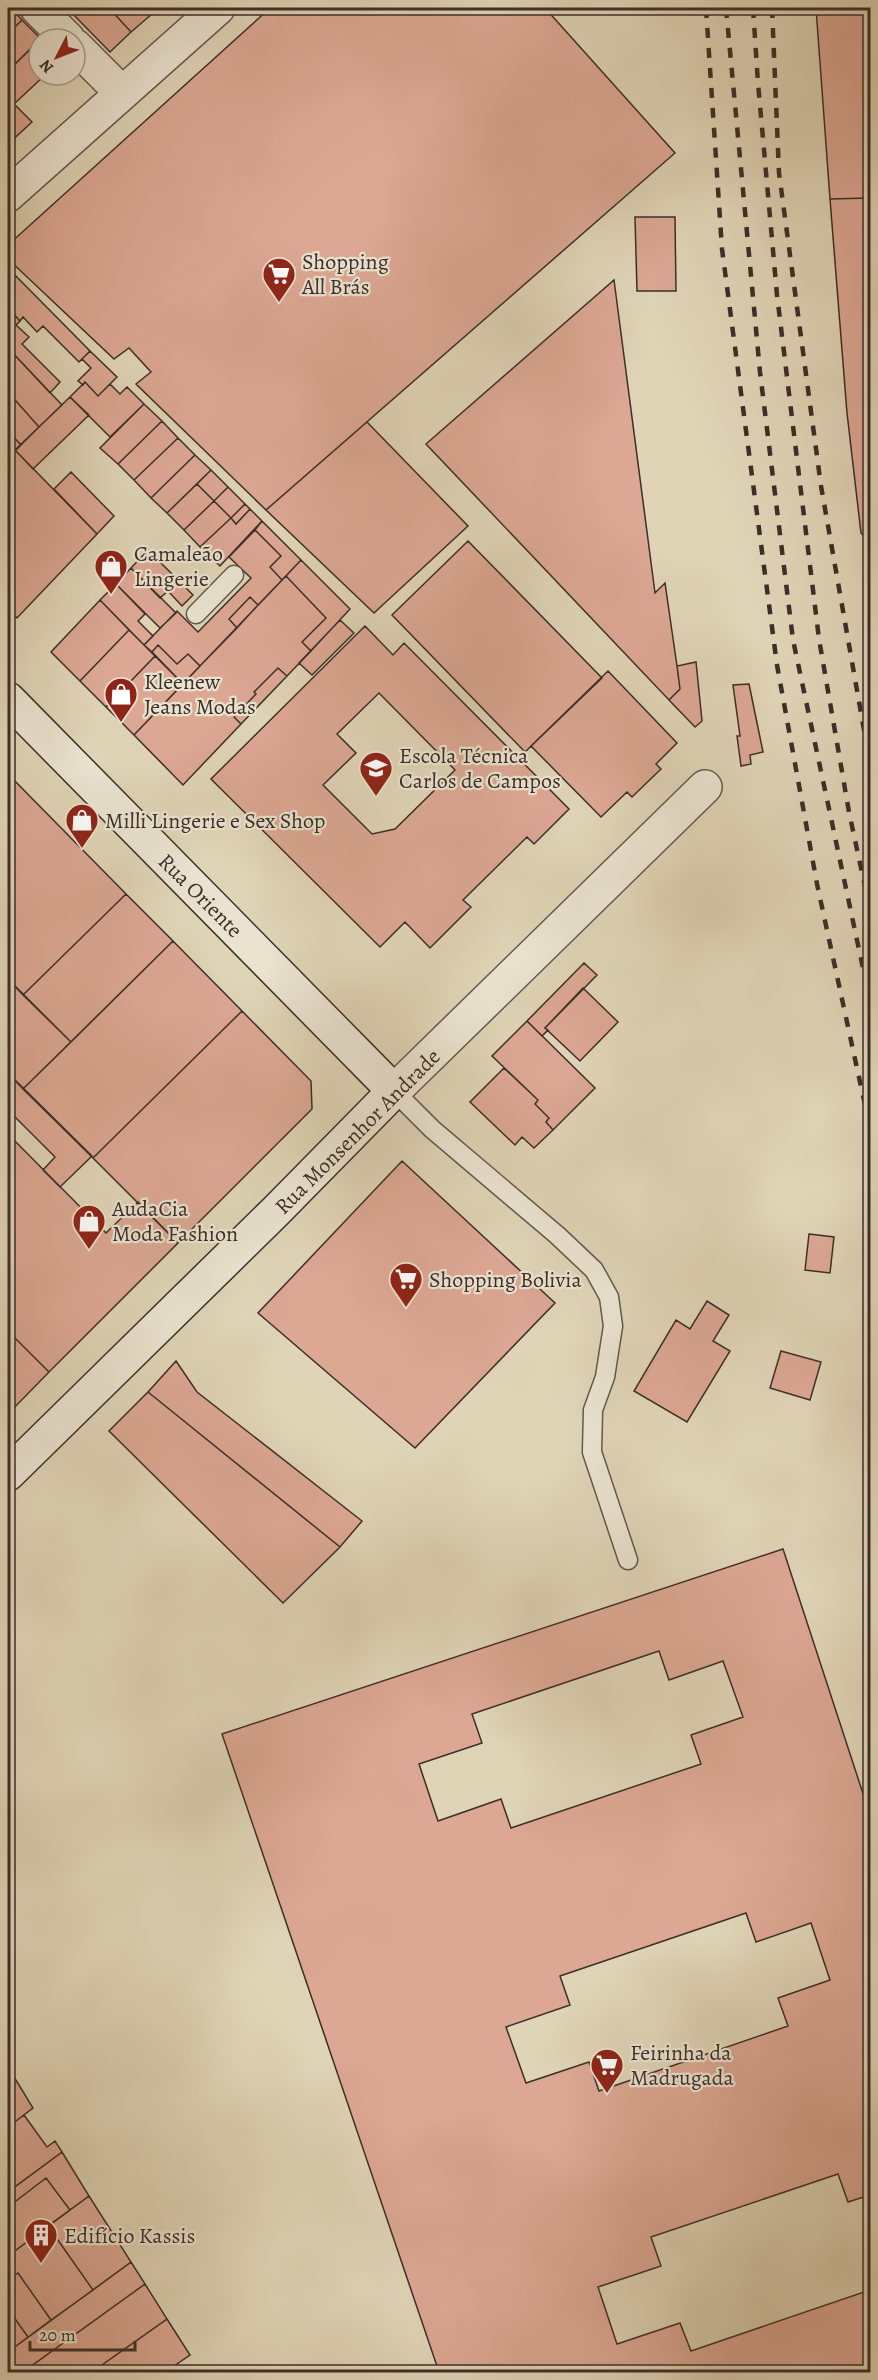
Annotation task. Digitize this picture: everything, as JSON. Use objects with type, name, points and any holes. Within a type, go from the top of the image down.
[{"type":"main road","points":[[37,8],[56,27]]},
{"type":"main road","points":[[8,195],[218,8]]},
{"type":"main road","points":[[87,58],[121,92]]},
{"type":"main road","name":"Rua Oriente","points":[[8,699],[394,1091]]},
{"type":"main road","name":"Rua Monsenhor Andrade","points":[[8,1474],[276,1211],[394,1091],[705,787]]},
{"type":"lane","points":[[196,614],[234,575]]},
{"type":"lane","points":[[394,1091],[432,1129],[557,1235],[594,1270],[609,1297],[613,1326],[605,1377],[593,1410],[592,1452],[628,1560]]},
{"type":"building","points":[[8,8],[11,8],[22,20],[8,34]]},
{"type":"building","points":[[67,8],[109,8],[131,32],[110,52]]},
{"type":"building","points":[[109,8],[146,8],[152,14],[131,32]]},
{"type":"building","name":"Shopping All Brás","points":[[270,8],[545,8],[675,153],[266,510],[136,384],[151,372],[129,348],[114,359],[8,259],[8,245]]},
{"type":"building","points":[[816,8],[870,8],[870,198],[830,199]]},
{"type":"building","points":[[22,20],[29,27],[27,27],[27,53],[8,71],[8,34]]},
{"type":"building","points":[[27,52],[27,87],[32,87],[14,104],[8,98],[8,71]]},
{"type":"building","points":[[8,98],[32,122],[8,144]]},
{"type":"building","points":[[870,198],[870,543],[861,533],[847,413],[830,199]]},
{"type":"building","points":[[635,217],[675,217],[676,291],[637,291]]},
{"type":"building","points":[[8,268],[90,351],[79,362],[43,326],[37,332],[23,317],[20,321],[8,308]]},
{"type":"building","points":[[614,280],[655,593],[665,583],[677,666],[680,689],[669,700],[426,444]]},
{"type":"building","points":[[8,308],[20,321],[16,325],[29,337],[22,344],[60,382],[50,393],[8,348]]},
{"type":"building","points":[[8,348],[62,405],[39,427],[8,392]]},
{"type":"building","points":[[90,351],[117,377],[98,396],[85,382],[83,385],[78,381],[91,368],[82,359]]},
{"type":"building","points":[[85,382],[98,396],[110,384],[120,394],[127,387],[144,404],[110,437],[70,397]]},
{"type":"building","points":[[8,392],[39,427],[21,445],[8,431]]},
{"type":"building","points":[[70,397],[89,415],[33,469],[15,450]]},
{"type":"building","points":[[144,404],[162,421],[118,464],[100,448]]},
{"type":"building","points":[[162,421],[178,438],[134,480],[118,464]]},
{"type":"building","points":[[367,422],[468,526],[374,613],[266,510]]},
{"type":"building","points":[[8,431],[21,445],[11,455],[8,451]]},
{"type":"building","points":[[178,438],[195,455],[151,498],[134,480]]},
{"type":"building","points":[[15,450],[97,534],[17,618],[8,608],[8,517],[11,513],[8,509],[8,458]]},
{"type":"building","points":[[195,455],[211,470],[167,513],[151,498]]},
{"type":"building","points":[[211,470],[228,487],[214,501],[197,484]]},
{"type":"building","points":[[71,472],[114,516],[97,534],[54,489]]},
{"type":"building","points":[[197,484],[214,501],[184,530],[167,513]]},
{"type":"building","points":[[228,487],[245,504],[231,518],[214,501]]},
{"type":"building","points":[[214,501],[231,518],[200,547],[184,530]]},
{"type":"building","points":[[245,504],[250,509],[236,524],[231,518]]},
{"type":"building","points":[[250,509],[262,521],[220,566],[200,547],[231,518],[236,524]]},
{"type":"building","points":[[262,521],[301,560],[282,580],[270,567],[281,556],[255,530]]},
{"type":"building","points":[[255,530],[281,556],[270,567],[282,580],[258,605],[250,597],[229,619],[237,628],[200,666],[188,654],[177,664],[158,645],[152,652],[144,645],[177,611],[198,632],[251,578],[229,557]]},
{"type":"building","points":[[468,541],[602,678],[525,752],[392,615]]},
{"type":"building","points":[[148,550],[193,595],[182,606],[168,591],[160,598],[131,568]]},
{"type":"building","points":[[301,560],[350,609],[311,651],[302,642],[326,618],[286,576]]},
{"type":"building","points":[[131,568],[176,613],[160,628],[116,584]]},
{"type":"building","points":[[286,576],[326,618],[302,642],[311,651],[287,676],[278,668],[254,692],[256,694],[234,717],[241,724],[183,785],[134,735]]},
{"type":"building","points":[[116,584],[145,614],[138,621],[153,636],[144,645],[100,600]]},
{"type":"building","points":[[250,597],[258,605],[237,628],[229,619]]},
{"type":"building","points":[[100,600],[129,630],[80,681],[51,652]]},
{"type":"building","points":[[340,620],[354,633],[312,675],[299,663]]},
{"type":"building","name":"Escola Técnica Carlos de Campos","points":[[365,626],[393,655],[404,643],[569,809],[534,844],[527,837],[463,900],[471,907],[430,948],[405,922],[380,947],[211,779]],"holes":[[[379,693],[455,770],[395,829],[372,834],[323,785],[356,753],[337,734]]]},
{"type":"building","points":[[129,630],[155,656],[106,707],[80,681]]},
{"type":"building","points":[[158,645],[177,664],[188,654],[200,666],[183,684],[152,652]]},
{"type":"building","points":[[155,656],[183,684],[134,735],[106,707]]},
{"type":"building","points":[[696,662],[702,721],[695,727],[669,700],[680,689],[677,666]]},
{"type":"building","points":[[278,668],[287,676],[241,724],[234,717],[256,694],[254,692]]},
{"type":"building","points":[[608,671],[677,743],[656,764],[661,769],[632,797],[627,792],[601,817],[531,746]]},
{"type":"building","points":[[749,684],[763,752],[750,755],[751,764],[741,766],[737,736],[740,736],[733,685]]},
{"type":"building","points":[[8,774],[126,894],[23,995],[8,979]]},
{"type":"building","points":[[126,894],[173,941],[71,1042],[23,995]]},
{"type":"building","points":[[173,941],[242,1011],[93,1158],[23,1089]]},
{"type":"building","points":[[584,963],[597,975],[545,1028],[548,1030],[542,1036],[527,1021]]},
{"type":"building","points":[[8,979],[71,1042],[23,1089],[8,1073]]},
{"type":"building","points":[[583,988],[618,1022],[580,1061],[545,1028]]},
{"type":"building","points":[[242,1011],[311,1081],[312,1109],[178,1243],[93,1158]]},
{"type":"building","points":[[527,1021],[595,1088],[553,1130],[546,1122],[549,1118],[535,1104],[538,1100],[492,1056]]},
{"type":"building","points":[[504,1068],[538,1100],[535,1104],[549,1118],[546,1122],[553,1130],[534,1148],[522,1137],[515,1145],[470,1102]]},
{"type":"building","points":[[8,1073],[92,1156],[60,1187],[43,1170],[55,1157],[8,1110]]},
{"type":"building","name":"AudaCia Moda Fashion","points":[[8,1134],[106,1233],[138,1202],[178,1243],[49,1372],[8,1331]]},
{"type":"building","name":"Shopping Bolivia","points":[[402,1161],[555,1303],[415,1448],[258,1313]]},
{"type":"building","points":[[809,1234],[834,1237],[830,1273],[805,1270]]},
{"type":"building","points":[[707,1301],[729,1315],[713,1341],[730,1351],[687,1422],[634,1391],[676,1320],[690,1329]]},
{"type":"building","points":[[8,1331],[49,1372],[8,1414]]},
{"type":"building","points":[[781,1351],[821,1362],[810,1400],[770,1388]]},
{"type":"building","points":[[176,1361],[197,1392],[362,1521],[340,1547],[148,1392]]},
{"type":"building","points":[[148,1392],[340,1547],[283,1603],[109,1431]]},
{"type":"building","name":"Feirinha da Madrugada","points":[[783,1549],[870,1815],[870,2372],[439,2372],[222,1734]]},
{"type":"building","points":[[659,1651],[669,1680],[723,1661],[743,1717],[691,1735],[701,1764],[511,1828],[501,1799],[438,1821],[419,1764],[482,1743],[472,1714]]},
{"type":"building","points":[[746,1913],[756,1942],[811,1923],[830,1980],[778,1998],[788,2026],[599,2091],[589,2062],[526,2083],[506,2027],[570,2005],[560,1976]]},
{"type":"building","points":[[8,2067],[33,2108],[8,2127]]},
{"type":"building","points":[[24,2115],[47,2147],[55,2141],[62,2152],[8,2192],[8,2127]]},
{"type":"building","points":[[62,2152],[89,2196],[70,2210],[46,2178],[8,2207],[8,2192]]},
{"type":"building","points":[[838,2174],[848,2202],[870,2195],[870,2290],[691,2351],[680,2323],[617,2344],[598,2287],[661,2266],[651,2237]]},
{"type":"building","points":[[46,2178],[70,2210],[8,2256],[8,2207]]},
{"type":"building","points":[[89,2196],[131,2262],[93,2290],[48,2226]]},
{"type":"building","name":"Edifício Kassis","points":[[48,2226],[93,2290],[51,2320],[18,2273],[8,2280],[8,2256]]},
{"type":"building","points":[[131,2262],[145,2284],[23,2372],[8,2372],[8,2352]]},
{"type":"building","points":[[18,2273],[51,2320],[28,2337],[8,2309],[8,2280]]},
{"type":"building","points":[[145,2284],[167,2319],[92,2372],[23,2372]]},
{"type":"building","points":[[8,2309],[28,2337],[8,2352]]},
{"type":"building","points":[[167,2319],[190,2355],[165,2372],[92,2372]]},
{"type":"railway","points":[[706,8],[722,249],[777,665],[817,884],[870,1128]]},
{"type":"railway","points":[[726,8],[760,372],[793,640],[870,1001]]},
{"type":"railway","points":[[753,8],[777,295],[819,639],[849,812],[870,910]]},
{"type":"railway","points":[[772,8],[779,173],[821,486],[870,764]]},
{"type":"place","name":"Shopping All Brás","points":[[279,303]]},
{"type":"place","name":"Camaleão Lingerie","points":[[111,595]]},
{"type":"place","name":"Kleenew Jeans Modas","points":[[121,723]]},
{"type":"place","name":"Escola Técnica Carlos de Campos","points":[[376,797]]},
{"type":"place","name":"Milli Lingerie e Sex Shop","points":[[82,849]]},
{"type":"place","name":"AudaCia Moda Fashion","points":[[89,1250]]},
{"type":"place","name":"Shopping Bolivia","points":[[406,1308]]},
{"type":"place","name":"Feirinha da Madrugada","points":[[607,2094]]},
{"type":"place","name":"Edifício Kassis","points":[[41,2264]]}]
